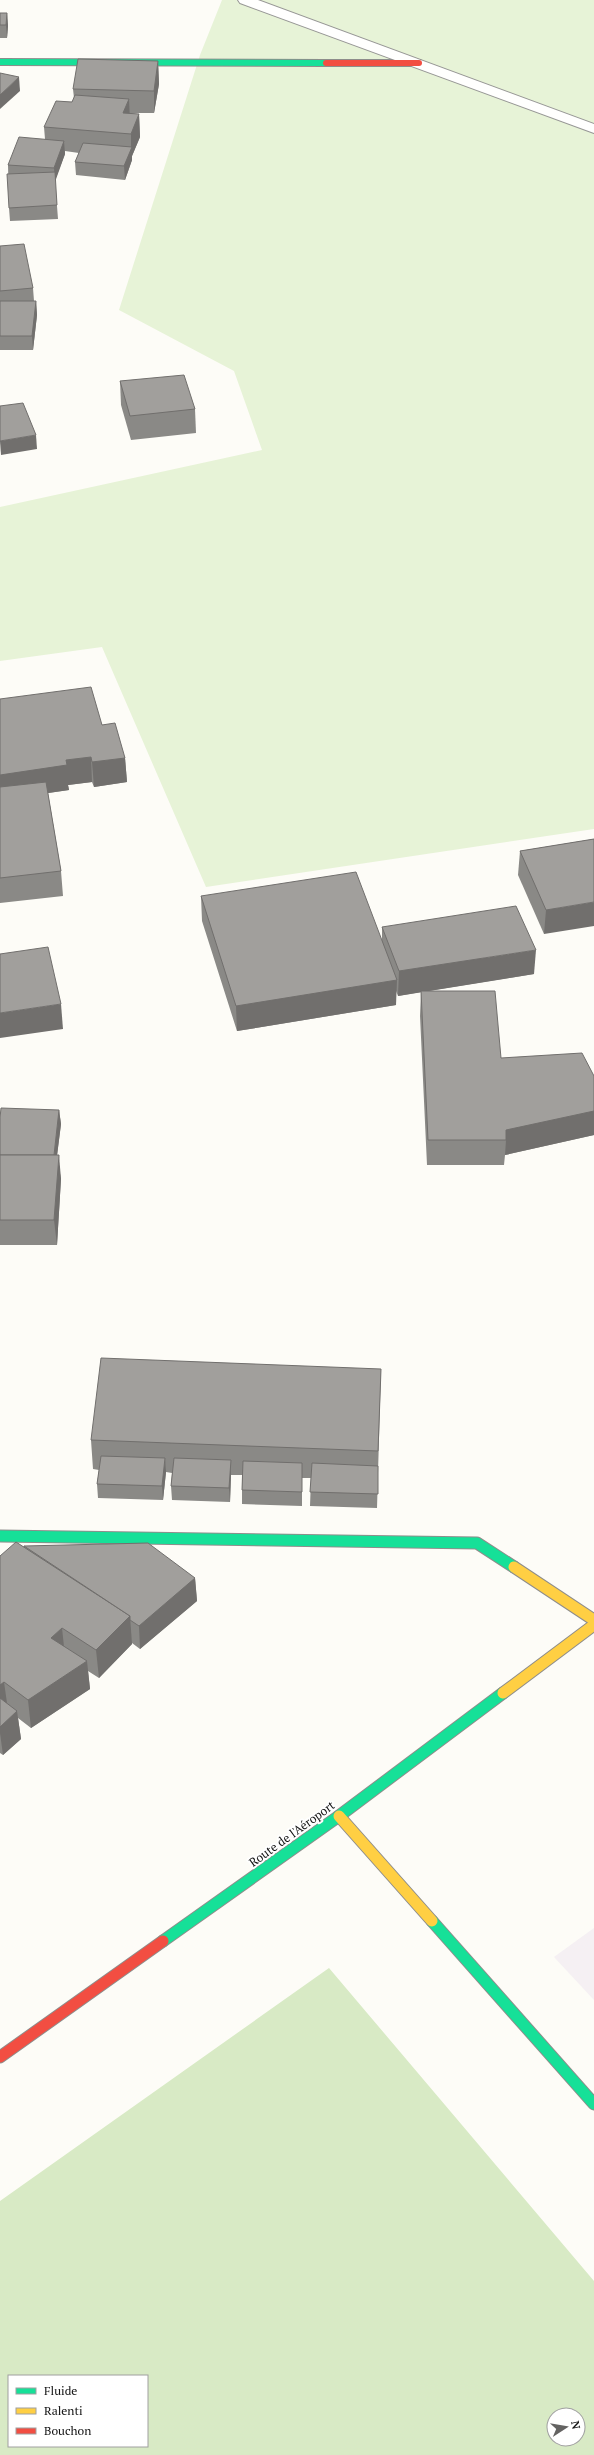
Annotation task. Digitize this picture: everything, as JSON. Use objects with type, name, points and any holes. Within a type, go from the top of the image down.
[{"type":"street","points":[[245,0],[594,129]]},
{"type":"street","points":[[0,62],[419,64]]},
{"type":"street","points":[[0,1536],[477,1543],[594,1620]]},
{"type":"street","name":"Route de l'Aéroport","points":[[0,2057],[339,1816],[594,1625]]},
{"type":"street","points":[[339,1816],[594,2104]]},
{"type":"shaded area","points":[[594,1928],[594,2000],[554,1957]]},
{"type":"green space","points":[[222,0],[594,0],[594,829],[206,887],[102,647],[0,661],[0,507],[262,450],[234,371],[119,310],[200,55]]},
{"type":"green space","points":[[329,1968],[594,2281],[594,2455],[0,2455],[0,2201]]},
{"type":"building","points":[[0,13],[7,13],[6,25],[0,25]]},
{"type":"building","points":[[78,59],[158,61],[154,91],[73,89]]},
{"type":"building","points":[[0,73],[19,77],[0,95]]},
{"type":"building","points":[[75,95],[129,99],[123,113],[139,114],[131,134],[44,127],[56,101],[72,102]]},
{"type":"building","points":[[19,137],[64,141],[54,168],[8,165]]},
{"type":"building","points":[[83,143],[132,147],[124,166],[75,162]]},
{"type":"building","points":[[55,172],[57,205],[9,208],[7,174]]},
{"type":"building","points":[[24,244],[33,288],[0,291],[0,246]]},
{"type":"building","points":[[0,301],[36,301],[32,336],[0,336]]},
{"type":"building","points":[[184,375],[195,409],[130,416],[120,381]]},
{"type":"building","points":[[23,403],[36,435],[0,441],[0,406]]},
{"type":"building","points":[[91,687],[102,725],[115,723],[125,758],[92,762],[91,757],[66,760],[67,765],[0,775],[0,699]]},
{"type":"building","points":[[46,782],[61,871],[0,878],[0,787]]},
{"type":"building","points":[[594,839],[594,902],[546,910],[520,851]]},
{"type":"building","points":[[356,872],[397,980],[236,1006],[201,896]]},
{"type":"building","points":[[516,906],[536,950],[399,971],[382,927]]},
{"type":"building","points":[[48,947],[61,1004],[0,1013],[0,954]]},
{"type":"building","points":[[421,991],[495,991],[501,1058],[582,1053],[594,1076],[594,1111],[506,1130],[506,1140],[428,1140]]},
{"type":"building","points":[[1,1108],[59,1110],[54,1155],[0,1155]]},
{"type":"building","points":[[0,1155],[59,1155],[54,1220],[0,1220]]},
{"type":"building","points":[[101,1358],[381,1369],[378,1451],[91,1440]]},
{"type":"building","points":[[101,1456],[165,1458],[162,1486],[97,1484]]},
{"type":"building","points":[[174,1458],[231,1460],[229,1488],[171,1486]]},
{"type":"building","points":[[243,1461],[302,1463],[302,1492],[242,1490]]},
{"type":"building","points":[[312,1463],[378,1466],[378,1494],[310,1492]]},
{"type":"building","points":[[16,1542],[130,1616],[96,1650],[62,1628],[51,1638],[87,1661],[28,1700],[4,1682],[0,1685],[0,1556]]},
{"type":"building","points":[[148,1543],[195,1578],[139,1626],[130,1620],[130,1616],[24,1546]]},
{"type":"building","points":[[0,1698],[17,1711],[0,1727]]},
{"type":"traffic: fast","points":[[0,62],[326,63]]},
{"type":"traffic: fast","points":[[0,1536],[477,1543],[514,1567]]},
{"type":"traffic: fast","points":[[163,1941],[339,1816],[503,1693]]},
{"type":"traffic: fast","points":[[432,1921],[594,2104]]},
{"type":"traffic: slow","points":[[514,1567],[594,1620]]},
{"type":"traffic: slow","points":[[503,1693],[594,1625]]},
{"type":"traffic: slow","points":[[339,1816],[432,1921]]},
{"type":"traffic: jam","points":[[326,63],[419,63]]},
{"type":"traffic: jam","points":[[0,2057],[163,1941]]}]
